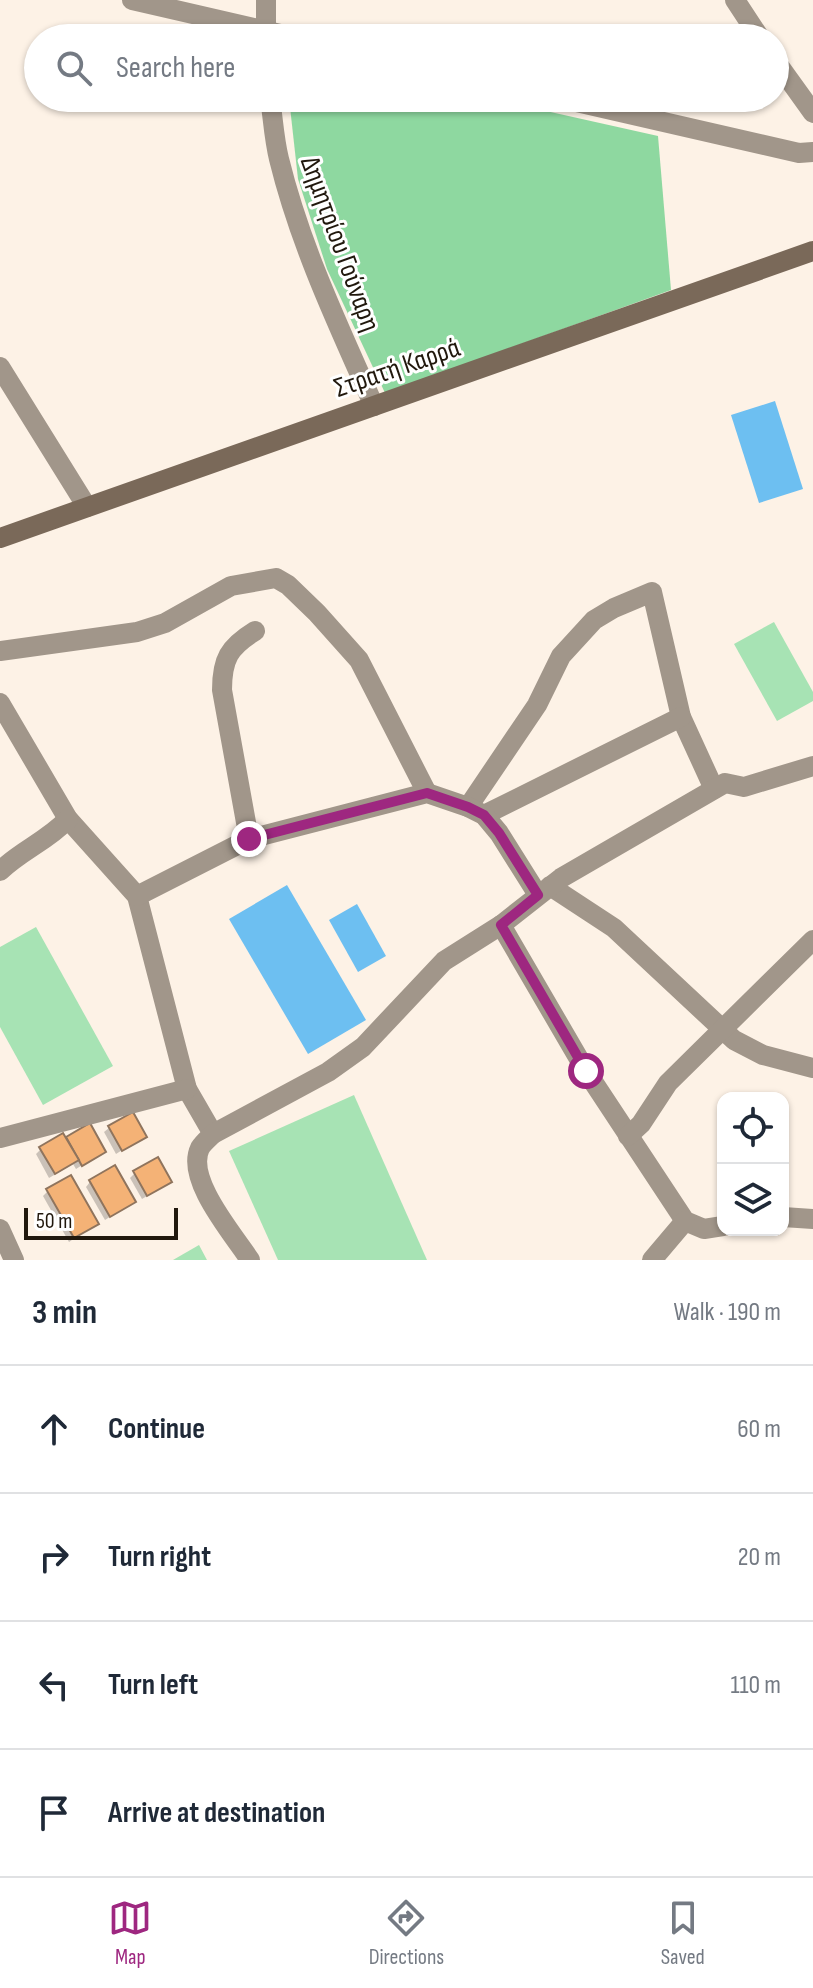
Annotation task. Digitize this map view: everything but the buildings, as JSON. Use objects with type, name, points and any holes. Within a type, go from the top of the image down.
[{"type":"street","points":[[132,0],[227,24]]},
{"type":"street","points":[[266,0],[266,24]]},
{"type":"street","points":[[735,0],[751,24]]},
{"type":"street","points":[[789,80],[813,113]]},
{"type":"street","name":"Δημητρίου Γούναρη","points":[[272,112],[278,156],[295,216],[314,270],[374,406]]},
{"type":"street","points":[[620,112],[799,153],[813,152]]},
{"type":"street","name":"Στρατή Καρρά","points":[[0,538],[813,251]]},
{"type":"street","points":[[0,367],[87,507]]},
{"type":"street","points":[[0,651],[137,632],[179,616],[231,586],[276,578],[288,585],[317,613],[359,660],[427,793]]},
{"type":"street","points":[[476,811],[537,705],[561,656],[594,620],[652,592],[681,717],[714,789]]},
{"type":"street","points":[[249,839],[222,676],[234,644],[255,631]]},
{"type":"street","points":[[0,703],[68,819],[137,896],[187,1089],[213,1134]]},
{"type":"street","points":[[476,811],[681,717]]},
{"type":"street","points":[[250,1260],[215,1208],[197,1171],[201,1146],[213,1134],[328,1072],[363,1047],[444,961],[501,925],[544,890],[725,783],[744,787],[813,766]]},
{"type":"street","points":[[137,896],[249,839],[427,793],[476,811],[499,833],[544,890],[614,928],[745,1048],[813,1068]]},
{"type":"street","points":[[0,871],[12,860],[52,837],[68,819]]},
{"type":"street","points":[[501,925],[628,1136],[685,1221],[704,1229],[717,1227]]},
{"type":"street","points":[[628,1136],[641,1124],[668,1083],[813,940]]},
{"type":"street","points":[[0,1138],[187,1089]]},
{"type":"street","points":[[789,1217],[813,1219]]},
{"type":"street","points":[[652,1260],[685,1221]]},
{"type":"street","points":[[0,1229],[14,1260]]},
{"type":"green space","points":[[291,112],[551,112],[658,136],[671,290],[385,393],[327,269],[298,179]]},
{"type":"green space","points":[[774,622],[813,692],[813,701],[777,721],[734,644]]},
{"type":"green space","points":[[36,927],[113,1066],[43,1105],[0,1027],[0,947]]},
{"type":"green space","points":[[354,1095],[427,1260],[278,1260],[229,1151]]},
{"type":"green space","points":[[199,1245],[207,1260],[173,1260]]},
{"type":"water","points":[[775,401],[803,489],[759,503],[731,415]]},
{"type":"water","points":[[287,885],[366,1020],[308,1054],[229,919]]},
{"type":"water","points":[[357,904],[386,956],[358,972],[329,920]]},
{"type":"route","points":[[249,839],[427,793],[484,815],[538,895],[501,925],[586,1071]]}]
